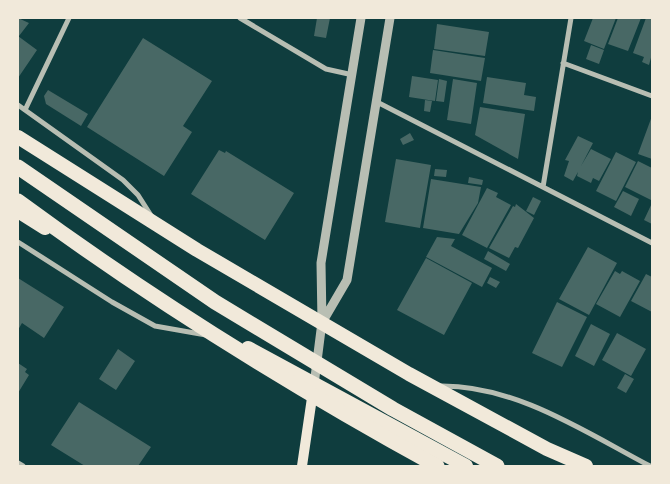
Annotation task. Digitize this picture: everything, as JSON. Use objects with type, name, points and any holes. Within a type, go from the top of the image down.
[{"type":"highway","points":[[18,137],[156,225],[432,386],[548,449],[586,466]]},
{"type":"highway","points":[[18,167],[215,302],[393,409],[497,466]]},
{"type":"highway","points":[[18,201],[57,230],[201,325],[369,429],[437,466]]},
{"type":"highway","points":[[18,212],[231,338],[314,385],[466,466]]},
{"type":"main road","points":[[302,466],[314,385]]},
{"type":"street","points":[[25,110],[69,18]]},
{"type":"street","points":[[240,18],[326,69],[353,76]]},
{"type":"street","points":[[314,385],[322,322],[321,263],[361,18]]},
{"type":"street","points":[[322,322],[347,280],[390,18]]},
{"type":"street","points":[[543,187],[571,18]]},
{"type":"street","points":[[563,63],[652,96]]},
{"type":"street","points":[[377,102],[652,244]]},
{"type":"street","points":[[18,105],[123,180],[138,195],[156,225]]},
{"type":"street","points":[[18,242],[112,302],[155,326],[231,338]]},
{"type":"street","points":[[432,386],[468,387],[507,396],[569,424],[650,466]]},
{"type":"street","points":[[18,463],[23,466]]},
{"type":"building","points":[[18,18],[29,23],[19,36],[18,35]]},
{"type":"building","points":[[317,18],[330,18],[326,38],[314,36]]},
{"type":"building","points":[[593,18],[616,18],[604,49],[584,41]]},
{"type":"building","points":[[618,18],[641,18],[628,51],[608,44]]},
{"type":"building","points":[[646,18],[652,19],[652,54],[649,65],[642,62],[644,57],[633,53]]},
{"type":"building","points":[[437,24],[489,32],[485,56],[434,49]]},
{"type":"building","points":[[18,36],[37,50],[18,78]]},
{"type":"building","points":[[143,38],[212,81],[183,126],[192,132],[164,176],[87,127]]},
{"type":"building","points":[[591,45],[604,50],[599,64],[586,59]]},
{"type":"building","points":[[433,50],[485,58],[481,81],[430,73]]},
{"type":"building","points":[[412,76],[438,80],[435,101],[409,97]]},
{"type":"building","points":[[487,77],[526,83],[524,95],[536,97],[534,111],[483,103]]},
{"type":"building","points":[[439,79],[447,81],[444,102],[436,101]]},
{"type":"building","points":[[453,79],[477,83],[471,124],[447,120]]},
{"type":"building","points":[[48,90],[88,114],[81,126],[46,104],[44,96]]},
{"type":"building","points":[[425,100],[432,101],[430,112],[424,111]]},
{"type":"building","points":[[480,107],[525,114],[518,159],[475,135]]},
{"type":"building","points":[[652,116],[652,159],[638,154]]},
{"type":"building","points":[[410,133],[414,140],[403,145],[400,139]]},
{"type":"building","points":[[578,136],[593,143],[581,166],[591,149],[611,159],[599,181],[593,178],[591,183],[577,176],[578,172],[573,181],[564,176],[569,161],[565,160]]},
{"type":"building","points":[[219,150],[225,153],[226,151],[294,193],[265,240],[191,194]]},
{"type":"building","points":[[616,152],[636,162],[616,201],[596,191]]},
{"type":"building","points":[[396,159],[431,165],[420,228],[385,222]]},
{"type":"building","points":[[638,161],[652,168],[651,200],[625,187]]},
{"type":"building","points":[[435,169],[447,170],[446,177],[434,176]]},
{"type":"building","points":[[469,177],[483,180],[482,185],[468,183]]},
{"type":"building","points":[[431,179],[481,187],[478,203],[459,234],[423,228]]},
{"type":"building","points":[[487,188],[498,193],[496,197],[511,205],[487,248],[462,235]]},
{"type":"building","points":[[623,191],[639,199],[631,216],[614,207]]},
{"type":"building","points":[[533,197],[541,201],[534,215],[526,211]]},
{"type":"building","points":[[652,203],[652,224],[644,220]]},
{"type":"building","points":[[516,204],[534,218],[518,248],[515,247],[509,258],[489,248],[513,206],[515,207]]},
{"type":"building","points":[[437,237],[455,239],[451,246],[492,268],[482,287],[426,257]]},
{"type":"building","points":[[588,247],[617,263],[589,315],[559,299]]},
{"type":"building","points":[[488,251],[510,264],[506,271],[484,259]]},
{"type":"building","points":[[426,258],[472,283],[444,335],[397,310]]},
{"type":"building","points":[[615,271],[620,274],[622,271],[640,281],[620,317],[596,304]]},
{"type":"building","points":[[646,274],[652,277],[652,312],[631,301]]},
{"type":"building","points":[[490,277],[500,282],[496,288],[487,283]]},
{"type":"building","points":[[18,278],[64,307],[44,338],[22,323],[18,330]]},
{"type":"building","points":[[557,302],[587,317],[562,367],[532,353]]},
{"type":"building","points":[[591,324],[610,334],[594,366],[575,356]]},
{"type":"building","points":[[617,333],[646,349],[631,376],[602,360]]},
{"type":"building","points":[[118,349],[135,361],[116,390],[99,379]]},
{"type":"building","points":[[18,363],[27,369],[25,372],[29,375],[18,393]]},
{"type":"building","points":[[625,374],[634,379],[626,393],[617,388]]},
{"type":"building","points":[[79,402],[151,447],[138,466],[85,466],[51,445]]}]
